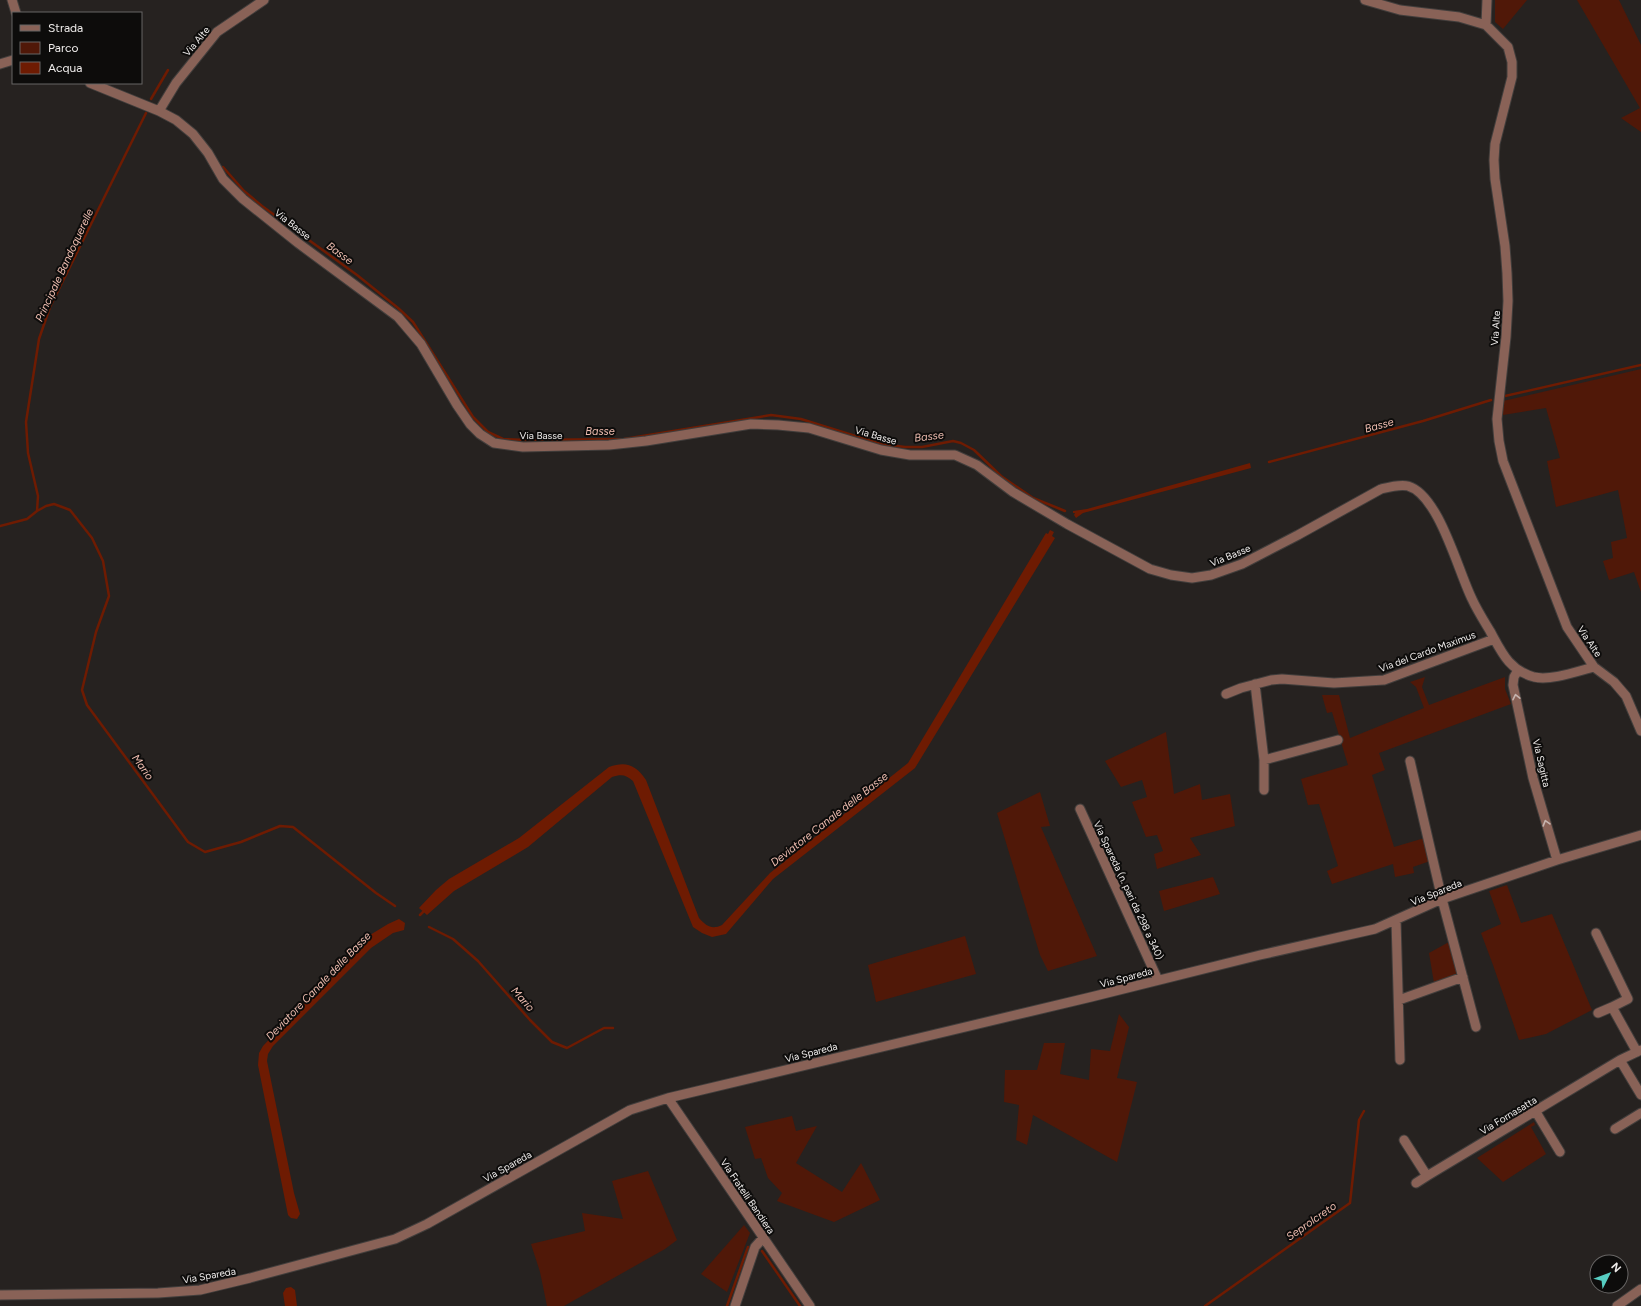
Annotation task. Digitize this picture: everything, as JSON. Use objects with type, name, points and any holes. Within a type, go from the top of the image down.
[{"type":"street","points":[[12,0],[16,12]]},
{"type":"street","name":"Via Alte","points":[[159,111],[176,83],[218,32],[264,0]]},
{"type":"street","points":[[1365,0],[1400,10],[1459,17],[1486,24],[1487,0]]},
{"type":"street","name":"Via Alte","points":[[1486,24],[1508,47],[1512,62],[1512,77],[1495,144],[1494,160],[1495,179],[1505,246],[1508,301],[1506,336],[1496,419],[1503,461],[1567,627],[1594,667],[1614,682],[1626,696],[1641,731]]},
{"type":"street","points":[[0,64],[12,60]]},
{"type":"street","name":"Via Basse","points":[[92,84],[159,111],[176,120],[193,134],[208,153],[223,179],[243,199],[398,316],[421,344],[440,378],[470,424],[480,434],[494,443],[523,447],[608,445],[646,441],[751,424],[778,424],[809,428],[881,450],[910,455],[955,455],[977,465],[1013,492],[1067,524],[1150,569],[1171,575],[1192,578],[1211,575],[1242,564],[1381,489],[1394,486],[1407,486],[1417,490],[1434,510],[1472,599],[1507,661],[1518,670],[1537,677],[1549,677],[1594,667]]},
{"type":"street","name":"Via del Cardo Maximus","points":[[1226,694],[1255,684],[1282,679],[1334,683],[1384,680],[1494,639]]},
{"type":"street","name":"Via Sagitta","points":[[1518,670],[1514,677],[1513,686],[1533,778],[1557,860]]},
{"type":"street","points":[[1255,684],[1264,760],[1264,790]]},
{"type":"street","points":[[1264,760],[1338,740]]},
{"type":"street","points":[[1410,761],[1442,899],[1476,1027]]},
{"type":"street","name":"Via Spareda (n. pari da 298 a 340)","points":[[1080,809],[1158,980]]},
{"type":"street","name":"Via Spareda","points":[[0,1295],[158,1293],[200,1290],[395,1239],[426,1224],[630,1110],[668,1098],[1375,929],[1442,899],[1557,860],[1641,834]]},
{"type":"street","points":[[1396,920],[1400,1060]]},
{"type":"street","points":[[1596,933],[1628,999],[1598,1013]]},
{"type":"street","points":[[1399,1000],[1463,977]]},
{"type":"street","name":"Via Fornasatta","points":[[1416,1183],[1620,1060],[1639,1051],[1612,1007]]},
{"type":"street","points":[[1620,1060],[1641,1095]]},
{"type":"street","name":"Via Fratelli Bandiera","points":[[668,1098],[810,1306]]},
{"type":"street","points":[[1536,1112],[1560,1152]]},
{"type":"street","points":[[1615,1129],[1641,1113]]},
{"type":"street","points":[[1404,1140],[1427,1176]]},
{"type":"street","points":[[735,1306],[755,1247],[763,1238]]},
{"type":"street","points":[[1617,1306],[1641,1289]]},
{"type":"green space","points":[[1495,0],[1527,0],[1503,29],[1495,22]]},
{"type":"green space","points":[[1577,0],[1619,0],[1641,45],[1641,132],[1621,118],[1640,108]]},
{"type":"green space","points":[[1641,369],[1641,592],[1634,572],[1609,580],[1603,561],[1613,558],[1611,542],[1627,538],[1618,490],[1556,507],[1547,461],[1560,458],[1546,408],[1503,415],[1503,401]]},
{"type":"green space","points":[[1425,677],[1422,687],[1429,705],[1505,677],[1505,689],[1511,704],[1379,753],[1385,770],[1372,775],[1394,847],[1428,837],[1430,861],[1413,867],[1414,873],[1395,877],[1393,864],[1332,884],[1327,871],[1338,866],[1319,804],[1308,805],[1301,779],[1348,765],[1332,712],[1327,713],[1322,695],[1339,695],[1350,738],[1424,708],[1416,687],[1410,682]]},
{"type":"green space","points":[[1166,732],[1174,794],[1200,784],[1202,800],[1230,794],[1235,826],[1190,838],[1201,855],[1157,869],[1154,854],[1163,851],[1157,835],[1146,837],[1132,802],[1147,797],[1142,780],[1121,787],[1105,761]]},
{"type":"green space","points":[[1040,792],[1050,826],[1041,827],[1097,956],[1048,971],[1040,955],[997,813]]},
{"type":"green space","points":[[1213,877],[1220,894],[1164,911],[1159,891]]},
{"type":"green space","points":[[1507,885],[1521,923],[1552,914],[1592,1010],[1546,1034],[1519,1040],[1481,933],[1501,924],[1489,891]]},
{"type":"green space","points":[[965,936],[976,974],[876,1002],[868,965]]},
{"type":"green space","points":[[1449,942],[1458,973],[1434,983],[1429,953]]},
{"type":"green space","points":[[1119,1014],[1129,1027],[1117,1078],[1137,1082],[1117,1162],[1033,1115],[1027,1145],[1016,1140],[1019,1105],[1004,1102],[1005,1070],[1037,1070],[1044,1043],[1065,1043],[1060,1074],[1089,1080],[1091,1049],[1110,1051]]},
{"type":"green space","points":[[792,1116],[796,1131],[817,1126],[796,1163],[842,1192],[861,1163],[880,1200],[834,1222],[777,1201],[782,1193],[768,1178],[761,1158],[755,1159],[745,1127]]},
{"type":"green space","points":[[1534,1122],[1535,1125],[1531,1127],[1546,1154],[1503,1182],[1477,1158]]},
{"type":"green space","points":[[648,1171],[677,1240],[665,1249],[564,1306],[547,1306],[540,1272],[531,1244],[585,1231],[582,1213],[623,1219],[612,1181]]},
{"type":"green space","points":[[744,1225],[750,1233],[727,1292],[701,1274]]},
{"type":"water","points":[[1250,463],[1251,468],[1083,513],[1076,518],[1074,515],[1075,513],[1073,513],[1073,511],[1087,509]]},
{"type":"water","points":[[1050,530],[1054,532],[1052,536],[1055,538],[915,768],[773,879],[726,934],[712,937],[693,927],[633,781],[626,776],[621,775],[612,777],[528,847],[454,891],[427,915],[419,908],[449,879],[519,838],[609,767],[621,764],[634,768],[646,780],[699,918],[704,923],[712,927],[722,925],[770,873],[908,763],[1046,533],[1048,534]]},
{"type":"water","points":[[399,919],[405,923],[404,930],[393,933],[371,948],[273,1046],[268,1054],[267,1061],[294,1193],[300,1214],[297,1219],[291,1218],[288,1215],[258,1065],[259,1053],[263,1046],[353,950],[370,935]]},
{"type":"water","points":[[291,1287],[295,1290],[297,1306],[285,1306],[283,1293],[286,1288]]},
{"type":"waterway","points":[[151,99],[168,70]]},
{"type":"waterway","name":"Principale Bandoquerelle","points":[[0,526],[27,519],[37,511],[38,496],[28,453],[26,422],[39,339],[50,307],[146,113]]},
{"type":"waterway","name":"Basse","points":[[223,167],[244,191],[262,206],[357,275],[413,322],[473,417],[488,432],[503,439],[624,439],[771,415],[801,419],[881,444],[905,447],[922,447],[953,441],[961,443],[974,450],[1001,476],[1033,498],[1065,511]]},
{"type":"waterway","name":"Basse","points":[[1505,396],[1641,365]]},
{"type":"waterway","name":"Basse","points":[[1269,462],[1423,421],[1491,400]]},
{"type":"waterway","name":"Mario","points":[[37,511],[54,504],[70,510],[92,538],[103,561],[109,596],[96,632],[82,690],[87,705],[188,842],[205,852],[241,842],[280,826],[293,827],[376,893],[395,906]]},
{"type":"waterway","name":"Deviatore Canale delle Basse","points":[[420,915],[424,911]]},
{"type":"waterway","name":"Mario","points":[[429,927],[453,939],[478,961],[530,1020],[552,1042],[567,1048],[604,1028],[613,1028]]},
{"type":"waterway","name":"Seprolcreto","points":[[1205,1306],[1350,1203],[1359,1120],[1364,1111]]},
{"type":"waterway","points":[[727,1306],[748,1247]]},
{"type":"waterway","points":[[762,1251],[800,1306]]}]
